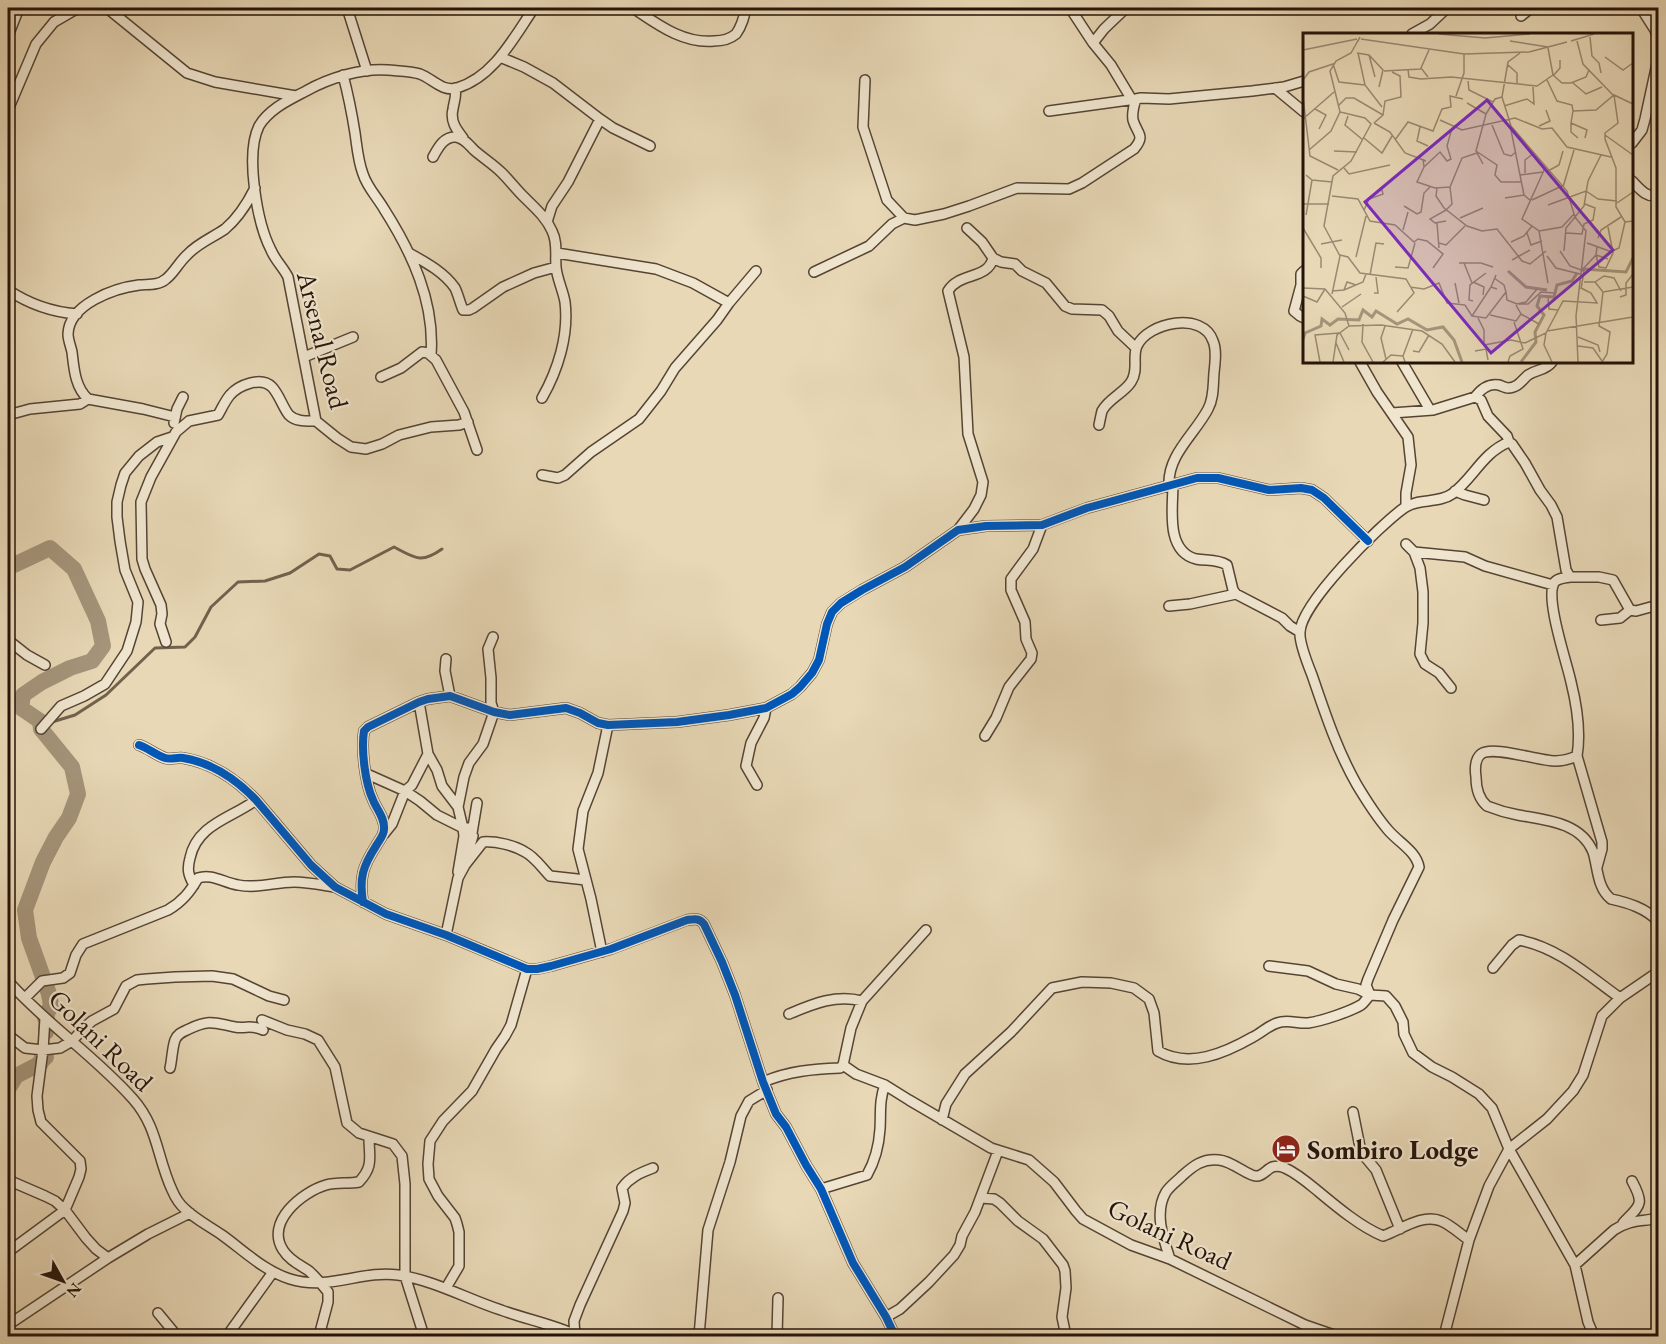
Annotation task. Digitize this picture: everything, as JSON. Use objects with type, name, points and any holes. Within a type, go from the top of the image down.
[{"type":"street","points":[[8,36],[19,8]]},
{"type":"street","points":[[8,110],[36,44],[54,22],[78,8]]},
{"type":"street","points":[[107,8],[187,73],[215,82],[296,96]]},
{"type":"street","points":[[347,8],[367,71]]},
{"type":"street","points":[[534,8],[500,57],[484,74],[476,80],[455,88],[452,119],[457,130],[474,150],[503,174],[547,222],[555,239],[556,267],[565,306],[564,336],[559,361],[542,398]]},
{"type":"street","points":[[633,8],[666,30],[698,41],[709,42],[728,39],[735,34],[742,23],[746,8]]},
{"type":"street","points":[[865,80],[863,127],[887,200],[904,218],[915,220],[944,214],[1017,188],[1069,189],[1134,149],[1140,142],[1140,136],[1133,120],[1134,99],[1070,8]]},
{"type":"street","points":[[1093,43],[1126,8]]},
{"type":"street","points":[[1414,33],[1430,24],[1448,8]]},
{"type":"street","points":[[1521,16],[1531,8]]},
{"type":"street","points":[[1633,142],[1642,130],[1658,59],[1659,40],[1641,8]]},
{"type":"street","points":[[500,57],[553,83],[600,119],[650,146]]},
{"type":"street","name":"Arsenal Road","points":[[455,88],[442,87],[418,74],[387,70],[343,75],[320,83],[265,117],[253,142],[252,152],[260,215],[271,251],[288,277],[316,421],[351,447],[366,449],[406,433],[468,422]]},
{"type":"street","points":[[343,75],[363,176],[409,253],[429,309],[432,328],[431,355]]},
{"type":"street","points":[[1049,111],[1141,98],[1169,99],[1275,88],[1303,81]]},
{"type":"street","points":[[1275,88],[1303,110]]},
{"type":"street","points":[[547,222],[552,206],[568,182],[600,119]]},
{"type":"street","points":[[434,157],[444,141],[453,136],[463,138]]},
{"type":"street","points":[[1633,182],[1647,195],[1653,197],[1659,195]]},
{"type":"street","points":[[175,417],[88,399],[78,385],[68,334],[70,325],[87,304],[107,293],[127,287],[154,284],[167,279],[187,254],[207,238],[227,227],[255,188]]},
{"type":"street","points":[[814,272],[869,246],[892,224],[904,218]]},
{"type":"street","points":[[967,228],[982,242],[993,258],[1015,264],[1022,271],[1046,284],[1065,306],[1072,309],[1102,310],[1109,316],[1118,332],[1136,348]]},
{"type":"street","points":[[409,253],[427,262],[456,289],[463,310],[473,308],[503,287],[534,273],[556,267]]},
{"type":"street","points":[[557,253],[656,269],[693,283],[729,303]]},
{"type":"street","points":[[384,834],[384,821],[370,791],[363,751],[364,731],[419,702],[450,696],[494,712],[510,715],[566,708],[580,712],[598,723],[608,725],[677,722],[766,708],[800,687],[819,660],[832,612],[841,603],[905,567],[958,530],[974,509],[981,495],[983,482],[968,434],[964,357],[948,291],[959,279],[986,270],[993,258]]},
{"type":"street","points":[[542,475],[558,478],[565,475],[591,452],[639,419],[664,387],[675,368],[756,271]]},
{"type":"street","points":[[1303,272],[1293,311],[1303,317]]},
{"type":"street","points":[[8,290],[41,307],[77,314]]},
{"type":"street","points":[[1099,424],[1102,411],[1134,378],[1136,348],[1145,336],[1154,329],[1175,323],[1203,327],[1213,339],[1214,389],[1209,408],[1174,461],[1169,477],[1174,537],[1181,550],[1194,558],[1221,561],[1227,565],[1236,594],[1282,618],[1300,632]]},
{"type":"street","points":[[304,357],[353,337]]},
{"type":"street","points":[[381,376],[400,368],[422,352],[431,355],[457,398],[477,450]]},
{"type":"street","points":[[1361,363],[1377,392],[1408,437],[1411,465],[1406,506]]},
{"type":"street","points":[[1403,363],[1430,410]]},
{"type":"street","points":[[1392,413],[1440,409],[1475,397],[1482,388],[1491,385],[1508,388],[1521,383],[1527,376],[1541,371],[1551,363]]},
{"type":"street","points":[[40,729],[61,706],[105,684],[127,651],[136,622],[138,602],[125,570],[118,531],[117,502],[125,473],[139,456],[189,422],[218,414],[233,392],[245,384],[268,383],[290,415],[302,421],[316,421]]},
{"type":"street","points":[[166,642],[160,624],[161,604],[142,559],[141,502],[151,477],[174,434],[173,424],[183,397]]},
{"type":"street","points":[[1475,397],[1481,400],[1488,416],[1507,436],[1551,505],[1557,518],[1566,570],[1570,577]]},
{"type":"street","points":[[8,415],[30,409],[80,404],[88,399]]},
{"type":"street","points":[[1370,995],[1366,985],[1368,979],[1419,867],[1418,861],[1388,830],[1365,799],[1344,763],[1305,654],[1300,632],[1306,612],[1338,573],[1376,533],[1406,506],[1441,500],[1452,495],[1481,461],[1509,442]]},
{"type":"street","points":[[958,530],[986,526],[1042,525],[1087,508],[1197,478],[1218,478],[1269,490],[1301,488],[1312,490],[1324,498],[1368,542]]},
{"type":"street","points":[[1455,491],[1484,500]]},
{"type":"street","points":[[985,736],[996,718],[1009,687],[1031,659],[1032,653],[1026,639],[1025,622],[1011,590],[1011,579],[1033,549],[1042,525]]},
{"type":"street","points":[[1406,544],[1414,552],[1420,568],[1423,592],[1420,654],[1425,664],[1439,674],[1451,688]]},
{"type":"street","points":[[1414,552],[1465,557],[1485,566],[1553,585]]},
{"type":"street","points":[[1597,867],[1602,842],[1577,756],[1579,743],[1577,716],[1572,684],[1556,624],[1551,596],[1553,585],[1557,580],[1570,577],[1613,580],[1630,610]]},
{"type":"street","points":[[1169,606],[1236,594]]},
{"type":"street","points":[[1601,620],[1620,618],[1630,610],[1659,605]]},
{"type":"street","points":[[459,811],[469,763],[483,744],[494,712],[491,703],[488,648],[493,637]]},
{"type":"street","points":[[8,640],[45,665]]},
{"type":"street","points":[[446,659],[450,696]]},
{"type":"street","points":[[419,702],[428,754],[437,770],[442,786],[459,811],[468,832],[465,865]]},
{"type":"street","points":[[757,785],[746,765],[751,743],[764,718],[766,708]]},
{"type":"street","points":[[602,952],[578,849],[583,811],[598,773],[608,725]]},
{"type":"street","points":[[139,745],[168,759],[181,757],[211,766],[232,778],[256,800],[312,865],[335,887],[386,914],[446,935],[527,969],[544,967],[629,944],[687,920],[695,918],[704,924],[727,974],[776,1114],[786,1127],[821,1189],[853,1263],[895,1336]]},
{"type":"street","points":[[1577,756],[1555,761],[1495,751],[1483,753],[1478,759],[1475,771],[1476,786],[1487,806],[1517,815],[1561,823],[1580,834],[1589,845],[1600,883],[1608,896],[1639,907],[1659,921]]},
{"type":"street","points":[[363,902],[361,886],[363,870],[374,849],[392,824],[405,791],[412,785],[428,754]]},
{"type":"street","points":[[367,774],[405,791],[438,815],[468,832]]},
{"type":"street","points":[[194,885],[188,868],[193,845],[197,839],[216,823],[256,800]]},
{"type":"street","points":[[446,935],[468,832],[475,819],[477,803]]},
{"type":"street","points":[[458,878],[483,842],[491,842],[524,850],[550,876],[586,880]]},
{"type":"street","points":[[25,998],[42,981],[63,978],[70,974],[76,954],[83,944],[179,904],[198,878],[210,876],[234,885],[259,887],[292,882],[335,887]]},
{"type":"street","points":[[699,1336],[708,1230],[730,1162],[741,1116],[749,1101],[765,1086],[791,1072],[840,1068],[843,1065],[851,1028],[862,1001],[926,930]]},
{"type":"street","points":[[1493,968],[1519,940],[1531,942],[1572,963],[1620,998]]},
{"type":"street","points":[[1269,966],[1308,971],[1336,984],[1358,988],[1370,995],[1386,996],[1395,1006],[1403,1022],[1404,1035],[1413,1053],[1431,1067],[1479,1094],[1486,1101],[1492,1108],[1509,1149],[1575,1265],[1588,1322],[1594,1336]]},
{"type":"street","points":[[446,1288],[459,1266],[459,1232],[458,1224],[429,1179],[430,1141],[443,1121],[472,1091],[505,1036],[511,1025],[527,969]]},
{"type":"street","points":[[1444,1336],[1468,1240],[1489,1186],[1509,1149],[1547,1119],[1573,1090],[1583,1075],[1602,1016],[1620,998],[1659,972]]},
{"type":"street","points":[[8,1035],[25,1048],[43,1050],[60,1048],[72,1041],[92,1021],[114,1009],[126,986],[137,980],[224,977],[284,1000]]},
{"type":"street","points":[[942,1120],[946,1104],[965,1074],[1011,1032],[1052,988],[1082,982],[1111,983],[1134,988],[1149,999],[1154,1013],[1158,1051],[1168,1057],[1184,1059],[1207,1058],[1236,1047],[1274,1024],[1284,1021],[1307,1023],[1324,1019],[1362,1004],[1370,995]]},
{"type":"street","name":"Golani Road","points":[[9,984],[122,1087],[143,1110],[157,1141],[172,1191],[179,1202],[190,1213],[273,1272],[289,1279],[321,1283],[380,1275],[405,1276],[446,1288],[489,1306],[576,1336]]},
{"type":"street","points":[[789,1014],[828,1000],[842,998],[862,1001]]},
{"type":"street","points":[[8,1252],[65,1210],[79,1177],[81,1165],[70,1149],[42,1122],[38,1110],[38,1082],[45,1018]]},
{"type":"street","points":[[170,1068],[174,1041],[180,1033],[204,1022],[237,1027],[262,1025],[305,1034],[318,1040],[335,1067],[347,1123],[358,1133],[393,1144],[402,1156],[405,1184],[405,1276],[424,1336]]},
{"type":"street","name":"Golani Road","points":[[843,1065],[856,1074],[885,1085],[998,1151],[1029,1160],[1054,1182],[1085,1220],[1131,1245],[1170,1258],[1305,1325],[1337,1336]]},
{"type":"street","points":[[821,1189],[867,1176],[873,1166],[878,1146],[880,1107],[885,1085]]},
{"type":"street","points":[[1353,1112],[1360,1147],[1376,1170],[1400,1229]]},
{"type":"street","points":[[319,1336],[328,1292],[311,1273],[282,1249],[278,1240],[278,1231],[281,1222],[293,1206],[306,1195],[325,1185],[359,1182],[370,1165],[369,1138]]},
{"type":"street","points":[[886,1317],[900,1309],[954,1255],[970,1224],[998,1151]]},
{"type":"street","points":[[1170,1258],[1160,1221],[1161,1203],[1167,1190],[1194,1165],[1219,1160],[1256,1176],[1260,1176],[1271,1167],[1282,1167],[1298,1176],[1341,1210],[1383,1236],[1423,1220],[1436,1219],[1468,1240]]},
{"type":"street","points":[[576,1336],[574,1321],[625,1203],[622,1188],[636,1175],[653,1168]]},
{"type":"street","points":[[8,1180],[55,1202],[65,1210],[91,1244],[108,1258]]},
{"type":"street","points":[[1575,1265],[1637,1208],[1640,1203],[1639,1194],[1632,1181]]},
{"type":"street","points":[[981,1198],[994,1199],[1000,1203],[1018,1221],[1043,1239],[1063,1265],[1066,1288],[1062,1317],[1066,1336]]},
{"type":"street","points":[[8,1325],[108,1258],[190,1213]]},
{"type":"street","points":[[1621,1225],[1659,1218]]},
{"type":"street","points":[[227,1336],[273,1272]]},
{"type":"street","points":[[777,1336],[778,1298]]},
{"type":"street","points":[[158,1313],[177,1336]]},
{"type":"waterway","points":[[52,722],[75,715],[106,695],[155,648],[185,647],[195,637],[211,607],[238,582],[265,581],[290,573],[319,554],[330,556],[337,569],[350,570],[394,547],[418,558],[429,557],[442,549]]},
{"type":"waterway","points":[[8,564],[14,565],[50,548],[74,569],[98,621],[103,646],[92,661],[70,668],[42,682],[23,695],[21,708],[40,721],[41,729],[72,767],[78,794],[69,818],[43,862],[25,910],[29,938],[51,1005],[45,1018],[47,1019],[46,1032]]},
{"type":"waterway","points":[[8,1089],[16,1076],[41,1063],[39,1063],[46,1057],[42,1058],[44,1056]]},
{"type":"cycle path","points":[[363,902],[363,873],[384,829],[383,821],[370,793],[364,766],[364,731],[419,702],[450,696],[494,712],[510,715],[566,708],[598,723],[608,725],[677,722],[766,708],[792,694],[812,673],[819,660],[827,624],[832,612],[841,603],[905,567],[958,530],[986,526],[1042,525],[1087,508],[1197,478],[1218,478],[1269,490],[1301,488],[1312,490],[1324,498],[1368,541]]},
{"type":"cycle path","points":[[139,745],[165,758],[194,760],[232,779],[256,800],[311,865],[335,887],[386,914],[446,935],[527,969],[551,966],[611,949],[687,920],[697,919],[702,922],[735,995],[763,1082],[776,1114],[786,1127],[821,1189],[853,1263],[895,1336]]},
{"type":"place","name":"Sombiro Lodge","points":[[1286,1149]]}]
